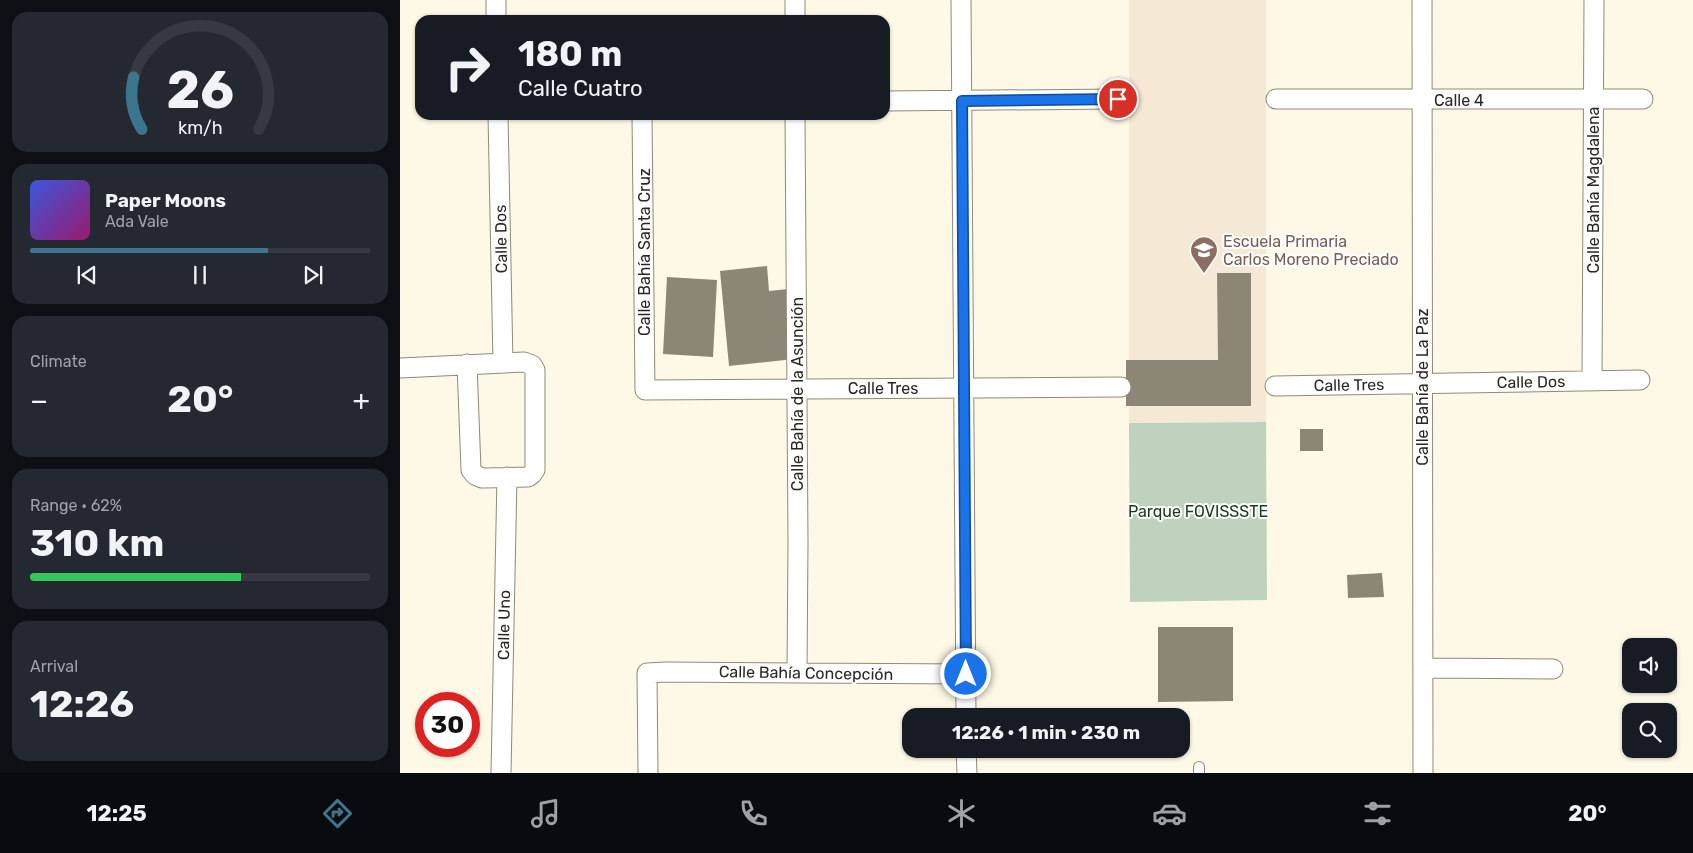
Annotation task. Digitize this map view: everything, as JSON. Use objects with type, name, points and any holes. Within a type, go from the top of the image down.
[{"type":"street","points":[[496,0],[496,15]]},
{"type":"street","points":[[795,0],[795,15]]},
{"type":"street","points":[[961,0],[966,708]]},
{"type":"street","name":"Calle Bahía de La Paz","points":[[1422,0],[1423,773]]},
{"type":"street","name":"Calle Bahía Magdalena","points":[[1592,381],[1594,0]]},
{"type":"street","points":[[890,101],[1118,99]]},
{"type":"street","name":"Calle 4","points":[[1276,99],[1643,99]]},
{"type":"street","name":"Calle Dos","points":[[498,120],[504,363]]},
{"type":"street","name":"Calle Bahía Santa Cruz","points":[[642,120],[645,390]]},
{"type":"street","name":"Calle Bahía de la Asunción","points":[[796,120],[797,674]]},
{"type":"street","points":[[400,368],[466,364],[524,362],[532,365],[535,370],[535,470],[528,477],[482,478],[471,470],[466,364]]},
{"type":"street","name":"Calle Dos","points":[[1422,384],[1640,380]]},
{"type":"street","name":"Calle Tres","points":[[1275,386],[1422,384]]},
{"type":"street","name":"Calle Tres","points":[[645,390],[1122,387]]},
{"type":"street","name":"Calle Uno","points":[[501,773],[508,477]]},
{"type":"street","points":[[1423,668],[1553,669]]},
{"type":"street","name":"Calle Bahía Concepción","points":[[648,773],[647,673],[966,674]]},
{"type":"street","points":[[966,758],[967,773]]},
{"type":"shaded area","points":[[1129,0],[1266,0],[1266,422],[1129,423]]},
{"type":"green space","name":"Parque FOVISSSTE","points":[[1266,422],[1267,600],[1130,602],[1129,423]]},
{"type":"building","points":[[767,266],[769,291],[788,289],[794,359],[729,366],[720,271]]},
{"type":"building","points":[[1217,273],[1251,273],[1251,406],[1126,406],[1126,360],[1218,360]]},
{"type":"building","points":[[667,277],[717,280],[713,357],[663,354]]},
{"type":"building","points":[[1300,429],[1323,429],[1323,451],[1300,451]]},
{"type":"building","points":[[1382,573],[1384,597],[1348,598],[1347,575]]},
{"type":"building","points":[[1158,627],[1233,627],[1233,701],[1158,702]]},
{"type":"place","name":"Escuela Primaria Carlos Moreno Preciado","points":[[1204,274]]},
{"type":"route","points":[[966,674],[962,101],[1118,99]]}]
